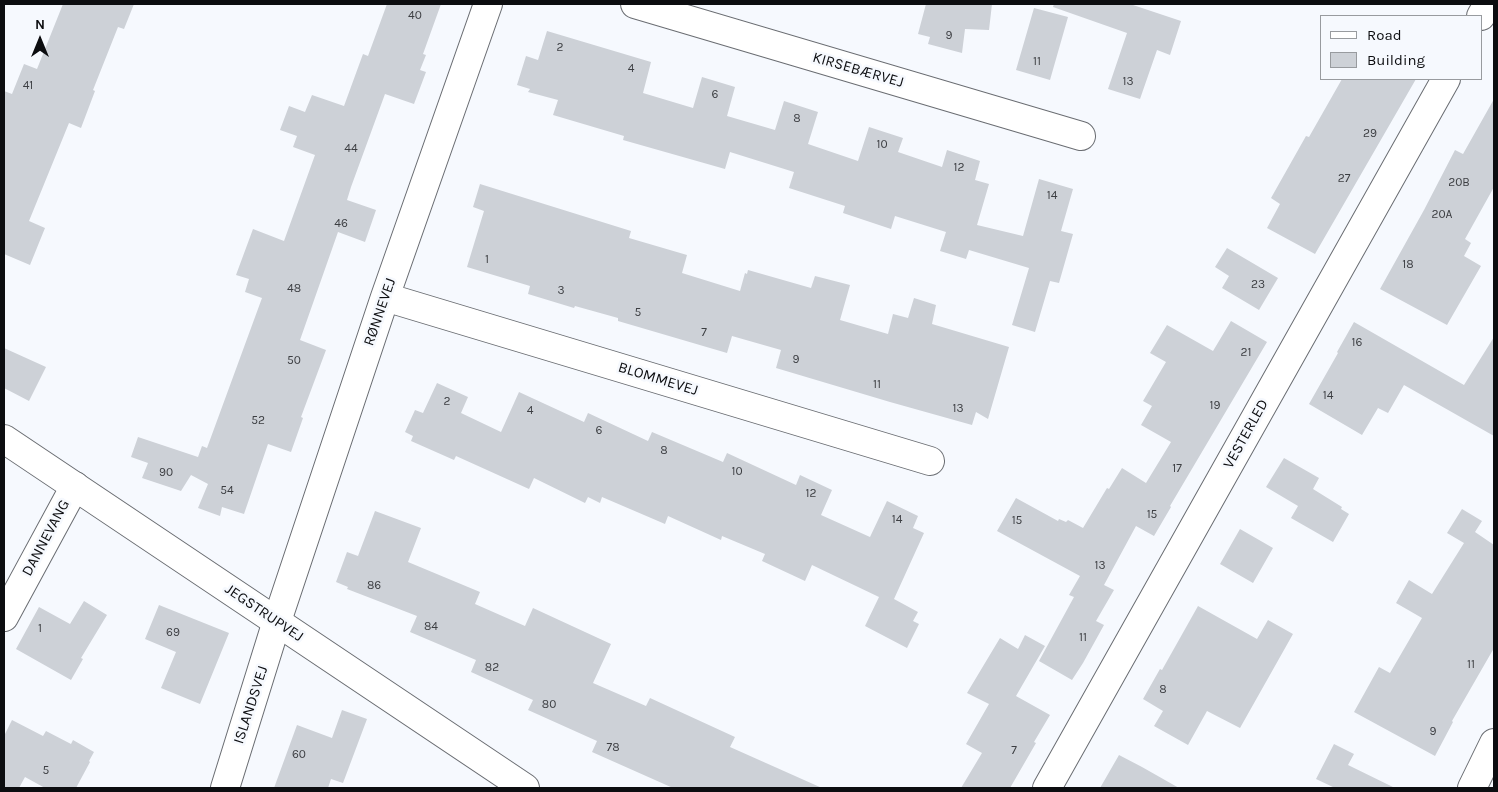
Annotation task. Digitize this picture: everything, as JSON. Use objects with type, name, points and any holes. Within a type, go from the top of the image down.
[{"type":"street","name":"RØNNEVEJ","points":[[277,622],[385,297],[488,4]]},
{"type":"street","name":"KIRSEBÆRVEJ","points":[[635,4],[1082,136]]},
{"type":"street","points":[[1482,15],[1488,4]]},
{"type":"street","name":"VESTERLED","points":[[1047,788],[1445,80]]},
{"type":"street","name":"BLOMMEVEJ","points":[[385,297],[930,460]]},
{"type":"street","name":"JEGSTRUPVEJ","points":[[4,439],[525,788]]},
{"type":"street","name":"DANNEVANG","points":[[4,617],[74,486]]},
{"type":"street","name":"ISLANDSVEJ","points":[[225,788],[277,622]]},
{"type":"street","points":[[1472,788],[1494,743]]},
{"type":"building","points":[[63,4],[134,4],[124,29],[118,27],[93,90],[95,91],[81,128],[69,123],[29,221],[45,228],[30,265],[4,254],[4,91],[12,94],[24,64],[37,69]]},
{"type":"building","points":[[387,4],[441,4],[423,54],[426,55],[420,70],[426,72],[414,104],[385,94],[351,187],[347,200],[376,210],[365,242],[338,232],[300,340],[326,350],[301,417],[303,418],[291,452],[268,444],[244,514],[222,507],[220,516],[198,508],[208,484],[191,475],[181,491],[142,478],[148,463],[131,457],[138,437],[198,457],[202,446],[207,448],[262,298],[245,292],[249,279],[236,275],[253,229],[284,241],[315,155],[293,147],[297,136],[280,130],[289,106],[305,112],[312,95],[344,106],[363,54],[368,56]]},
{"type":"building","points":[[926,4],[992,4],[989,30],[965,29],[962,53],[928,44],[930,37],[918,34]]},
{"type":"building","points":[[1054,4],[1130,4],[1181,21],[1170,55],[1157,50],[1140,99],[1108,89],[1127,33],[1053,7]]},
{"type":"building","points":[[1034,8],[1068,17],[1050,80],[1016,70]]},
{"type":"building","points":[[547,31],[651,62],[643,93],[693,108],[702,77],[735,87],[727,116],[775,130],[784,101],[818,112],[808,144],[858,161],[869,127],[903,138],[898,152],[942,167],[947,150],[980,161],[975,180],[989,184],[977,225],[1023,236],[1039,179],[1073,189],[1061,231],[1073,234],[1059,283],[1050,281],[1035,332],[1012,325],[1029,268],[969,250],[966,259],[940,251],[946,232],[895,216],[891,229],[843,213],[845,206],[789,188],[794,172],[730,152],[725,169],[623,140],[624,136],[553,115],[558,100],[528,92],[530,89],[517,85],[526,56],[538,60]]},
{"type":"building","points":[[1341,80],[1415,80],[1315,254],[1267,228],[1280,204],[1271,198],[1306,136],[1309,137]]},
{"type":"building","points":[[1494,99],[1494,187],[1465,239],[1471,243],[1464,256],[1481,266],[1447,325],[1380,289],[1455,150],[1463,154]]},
{"type":"building","points":[[480,184],[631,231],[629,238],[687,255],[682,273],[740,291],[745,273],[747,274],[748,270],[811,288],[815,276],[850,285],[840,320],[888,334],[893,314],[908,318],[914,298],[936,305],[932,324],[1009,347],[988,419],[976,412],[972,425],[890,402],[776,368],[781,350],[732,336],[727,353],[618,321],[618,318],[575,306],[574,308],[528,294],[530,286],[467,267],[484,211],[473,207]]},
{"type":"building","points":[[1227,248],[1278,278],[1259,310],[1222,288],[1229,276],[1215,267]]},
{"type":"building","points":[[1231,321],[1267,342],[1154,536],[1136,526],[1104,585],[1114,590],[1096,621],[1104,625],[1072,680],[1039,661],[1074,597],[1069,595],[1080,576],[997,531],[1016,498],[1058,521],[1059,519],[1066,522],[1068,520],[1083,528],[1107,488],[1109,489],[1122,468],[1146,483],[1171,442],[1141,425],[1152,406],[1143,401],[1166,362],[1150,353],[1167,325],[1213,351]]},
{"type":"building","points":[[1354,322],[1464,385],[1494,337],[1494,436],[1404,385],[1388,413],[1378,408],[1362,435],[1309,404]]},
{"type":"building","points":[[4,348],[46,367],[29,401],[4,388]]},
{"type":"building","points":[[437,383],[468,397],[461,413],[501,432],[519,392],[584,422],[588,413],[648,441],[652,432],[723,462],[727,453],[796,485],[800,475],[832,490],[821,515],[870,537],[887,501],[918,516],[913,528],[924,533],[894,599],[918,612],[913,621],[919,624],[907,648],[865,626],[879,597],[812,565],[805,581],[762,561],[765,554],[722,536],[721,540],[668,516],[665,524],[602,497],[600,503],[588,497],[585,503],[534,478],[529,489],[456,456],[454,460],[411,441],[413,436],[405,432],[415,410],[423,413]]},
{"type":"building","points":[[1284,458],[1319,478],[1313,489],[1342,507],[1341,509],[1349,514],[1333,542],[1291,518],[1298,506],[1266,487]]},
{"type":"building","points":[[1462,509],[1482,521],[1475,532],[1494,545],[1494,648],[1452,721],[1435,756],[1354,712],[1379,667],[1390,673],[1422,618],[1396,603],[1409,580],[1432,594],[1464,543],[1447,533]]},
{"type":"building","points":[[375,511],[421,528],[408,562],[480,592],[475,604],[525,626],[533,608],[611,644],[593,683],[646,706],[650,698],[735,737],[730,747],[822,788],[673,788],[592,752],[597,741],[528,710],[533,700],[471,672],[476,660],[410,632],[417,616],[347,589],[348,587],[336,582],[347,552],[358,556]]},
{"type":"building","points":[[1240,529],[1273,548],[1253,583],[1220,564]]},
{"type":"building","points":[[84,601],[107,615],[81,658],[83,659],[71,680],[16,649],[39,607],[70,624]]},
{"type":"building","points":[[159,605],[229,633],[200,704],[161,688],[176,652],[145,639]]},
{"type":"building","points":[[1198,606],[1257,639],[1268,620],[1293,634],[1240,728],[1207,711],[1188,745],[1154,726],[1163,711],[1143,699],[1160,669],[1162,670]]},
{"type":"building","points":[[1025,635],[1045,646],[1016,696],[1050,715],[1010,788],[961,788],[982,753],[966,744],[989,704],[967,693],[1000,638],[1018,649]]},
{"type":"building","points":[[342,710],[367,719],[343,783],[331,779],[328,788],[274,788],[297,725],[332,738]]},
{"type":"building","points":[[12,720],[43,736],[46,731],[71,744],[73,740],[94,752],[76,788],[45,788],[25,777],[19,788],[4,788],[4,736]]},
{"type":"building","points":[[1334,744],[1354,754],[1348,765],[1395,788],[1335,788],[1316,779]]},
{"type":"building","points":[[1119,755],[1142,767],[1179,788],[1100,788]]}]
